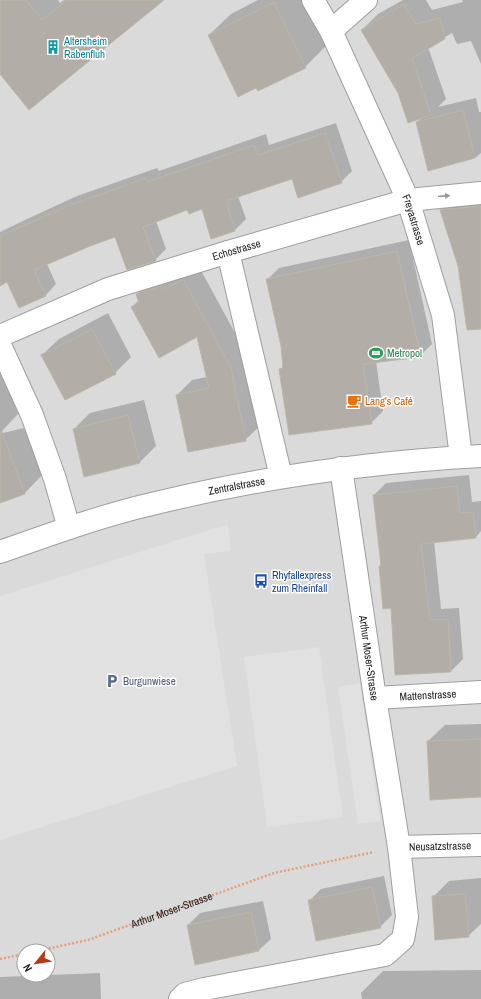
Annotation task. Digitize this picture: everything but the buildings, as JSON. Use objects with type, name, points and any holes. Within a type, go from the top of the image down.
[{"type":"street","name":"Freyastrasse","points":[[313,0],[331,31],[408,200],[443,315],[471,456]]},
{"type":"street","points":[[331,31],[366,0]]},
{"type":"street","name":"Echostrasse","points":[[0,336],[108,289],[228,252],[408,200],[481,193]]},
{"type":"street","points":[[228,252],[281,477]]},
{"type":"street","points":[[0,345],[32,415],[55,479],[69,528]]},
{"type":"street","name":"Zentralstrasse","points":[[0,552],[69,528],[155,503],[281,477],[341,468],[471,456]]},
{"type":"street","name":"Arthur Moser-Strasse","points":[[180,999],[185,994],[204,989],[385,955],[403,939],[407,916],[400,847],[375,698],[341,468]]},
{"type":"street","name":"Mattenstrasse","points":[[375,698],[481,692]]},
{"type":"street","name":"Neusatzstrasse","points":[[400,847],[481,845]]},
{"type":"path","name":"Arthur Moser-Strasse","points":[[56,947],[88,940],[274,872],[400,847]]},
{"type":"path","points":[[0,959],[16,956]]},
{"type":"shaded area","points":[[0,0],[481,0],[481,999],[0,999]]},
{"type":"shaded area","name":"Burgunwiese","points":[[228,524],[231,551],[204,554],[237,766],[0,840],[0,596]]},
{"type":"shaded area","points":[[319,647],[343,817],[267,827],[244,657]]},
{"type":"shaded area","points":[[360,683],[380,821],[358,824],[338,687]]},
{"type":"place","name":"Altersheim Rabenfluh","points":[[53,47]]},
{"type":"place","name":"Metropol","points":[[376,353]]},
{"type":"place","name":"Lang's Café","points":[[354,401]]},
{"type":"place","name":"Rhyfallexpress zum Rheinfall","points":[[261,581]]},
{"type":"place","name":"Burgunwiese","points":[[112,681]]}]
